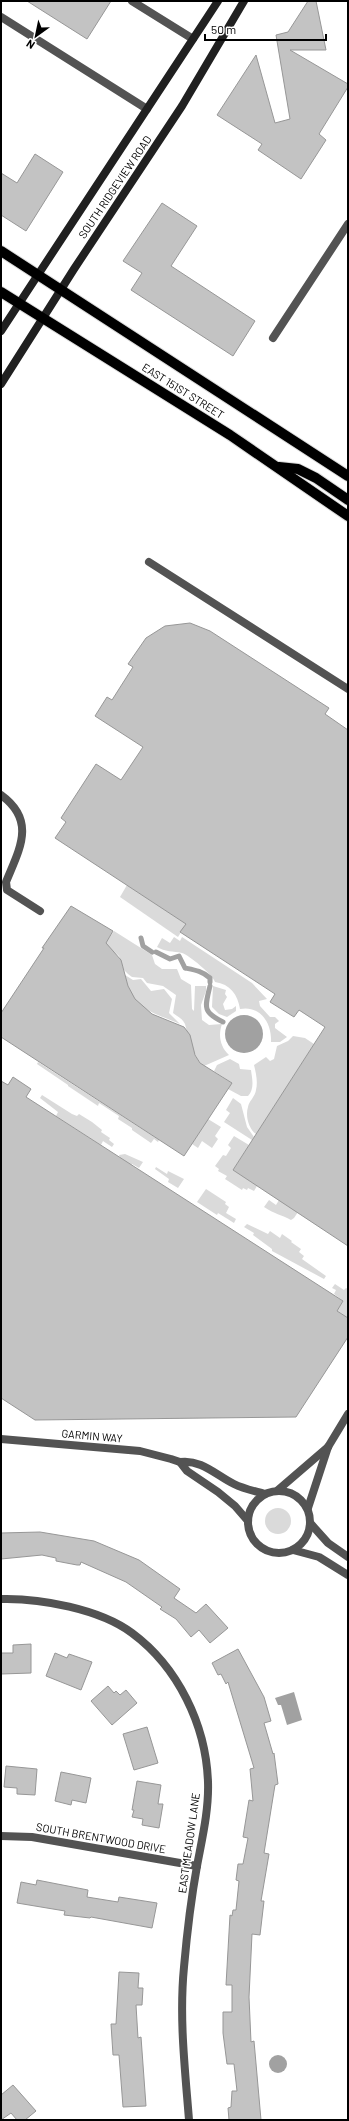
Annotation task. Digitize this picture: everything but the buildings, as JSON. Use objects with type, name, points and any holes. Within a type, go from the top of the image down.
[{"type":"main road","name":"SOUTH RIDGEVIEW ROAD","points":[[1,331],[218,1]]},
{"type":"main road","name":"SOUTH RIDGEVIEW ROAD","points":[[1,384],[61,289],[182,106],[244,1]]},
{"type":"main road","name":"EAST 151ST STREET","points":[[1,251],[348,476]]},
{"type":"main road","name":"EAST 151ST STREET","points":[[1,292],[230,435],[348,516]]},
{"type":"main road","points":[[277,467],[298,469],[316,478],[348,500]]},
{"type":"street","points":[[132,1],[193,39]]},
{"type":"street","points":[[1,17],[147,109]]},
{"type":"street","points":[[273,338],[348,224]]},
{"type":"street","points":[[149,562],[348,689]]},
{"type":"street","points":[[1,795],[15,810],[23,830],[23,840],[6,882],[7,890],[40,911]]},
{"type":"street","points":[[293,1550],[305,1540],[311,1524],[308,1508],[328,1446],[348,1414]]},
{"type":"street","name":"GARMIN WAY","points":[[1,1439],[140,1451],[180,1462],[190,1461],[198,1463],[235,1485],[265,1494]]},
{"type":"street","points":[[248,1521],[251,1508],[265,1494],[278,1490],[328,1446]]},
{"type":"street","name":"GARMIN WAY","points":[[180,1462],[187,1471],[218,1492],[235,1506],[248,1521],[254,1539],[263,1548],[274,1553],[293,1550],[319,1557],[348,1575]]},
{"type":"street","points":[[278,1490],[297,1496],[308,1508]]},
{"type":"street","points":[[311,1524],[328,1543],[348,1557]]},
{"type":"street","name":"EAST MEADOW LANE","points":[[1,1599],[21,1598],[64,1605],[113,1622],[132,1633],[161,1660],[184,1696],[198,1726],[205,1747],[208,1783],[204,1831],[197,1866],[185,1953],[183,2046],[189,2120]]},
{"type":"street","name":"SOUTH BRENTWOOD DRIVE","points":[[1,1836],[32,1837],[197,1866]]},
{"type":"shaded area","points":[[127,885],[186,924],[178,937],[120,897]]},
{"type":"shaded area","points":[[114,931],[152,955],[155,964],[162,969],[177,969],[181,979],[191,985],[192,1009],[194,1011],[195,986],[206,986],[206,991],[201,1005],[202,1020],[209,1025],[222,1024],[220,1037],[222,1045],[229,1055],[204,1066],[200,1063],[192,1046],[184,1022],[173,1013],[176,995],[163,986],[147,983],[143,978],[132,977],[124,970],[119,956],[105,944]]},
{"type":"shaded area","points":[[174,937],[180,941],[182,937],[252,983],[267,999],[259,1001],[260,1006],[270,1017],[275,1017],[279,1021],[275,1024],[275,1028],[287,1037],[280,1042],[271,1042],[270,1029],[264,1017],[254,1010],[240,1009],[237,999],[232,991],[225,985],[215,982],[206,970],[190,957],[182,953],[166,951],[157,947],[162,938],[170,943]]},
{"type":"shaded area","points":[[125,975],[133,980],[141,979],[151,991],[164,989],[172,999],[169,1013],[180,1024],[152,1012],[139,1003],[133,996]]},
{"type":"shaded area","points":[[213,986],[226,990],[225,994],[227,997],[223,1004],[225,1010],[232,1009],[236,1006],[236,1011],[227,1017],[219,1014],[212,1007]]},
{"type":"shaded area","points":[[244,1015],[254,1018],[260,1024],[263,1034],[260,1044],[254,1050],[244,1053],[234,1050],[228,1044],[225,1034],[228,1024],[234,1018]]},
{"type":"shaded area","points":[[293,1036],[305,1038],[314,1044],[256,1134],[250,1126],[247,1118],[247,1111],[257,1087],[254,1065],[266,1057],[270,1061],[274,1059],[277,1046],[288,1041]]},
{"type":"shaded area","points":[[230,1059],[239,1064],[240,1069],[251,1070],[252,1090],[248,1096],[241,1096],[228,1089],[232,1083],[214,1071],[217,1065]]},
{"type":"shaded area","points":[[38,1062],[159,1140],[158,1142],[154,1139],[151,1143],[118,1119],[119,1116],[99,1103],[98,1106],[68,1086],[37,1064]]},
{"type":"shaded area","points":[[42,1095],[72,1114],[77,1116],[79,1114],[92,1122],[102,1130],[101,1132],[110,1138],[109,1140],[114,1144],[112,1147],[103,1141],[101,1145],[56,1116],[58,1112],[40,1098]]},
{"type":"shaded area","points":[[233,1098],[241,1104],[247,1127],[254,1137],[252,1140],[224,1122],[230,1113],[226,1110]]},
{"type":"shaded area","points":[[208,1119],[221,1127],[215,1136],[218,1139],[212,1148],[202,1141],[198,1148],[192,1144]]},
{"type":"shaded area","points":[[234,1136],[249,1145],[233,1170],[257,1186],[254,1191],[248,1188],[247,1190],[243,1188],[242,1190],[225,1179],[227,1176],[218,1171],[219,1169],[215,1166],[223,1155],[226,1156],[231,1148],[228,1145]]},
{"type":"shaded area","points":[[125,1154],[143,1162],[139,1168],[132,1164],[126,1174],[119,1155]]},
{"type":"shaded area","points":[[156,1167],[167,1174],[168,1171],[184,1179],[178,1188],[168,1182],[169,1179],[155,1169]]},
{"type":"shaded area","points":[[206,1189],[226,1202],[225,1204],[229,1207],[226,1213],[236,1219],[234,1223],[218,1213],[217,1215],[197,1202]]},
{"type":"shaded area","points":[[269,1200],[276,1205],[279,1200],[298,1212],[291,1220],[264,1207]]},
{"type":"shaded area","points":[[247,1224],[268,1234],[270,1231],[280,1238],[282,1234],[292,1241],[291,1242],[301,1249],[299,1252],[304,1256],[302,1259],[326,1276],[324,1279],[272,1251],[272,1249],[253,1235],[254,1233],[244,1227]]},
{"type":"shaded area","points":[[335,1284],[344,1290],[346,1288],[348,1289],[348,1318],[337,1311],[343,1301],[334,1294],[336,1290],[332,1288]]},
{"type":"shaded area","points":[[278,1508],[287,1512],[291,1521],[287,1530],[278,1534],[269,1530],[265,1521],[269,1512]]},
{"type":"shaded area","points":[[294,1692],[302,1720],[287,1725],[281,1705],[278,1705],[275,1698]]},
{"type":"shaded area","points":[[278,2055],[284,2058],[287,2064],[284,2070],[278,2073],[272,2070],[269,2064],[272,2058]]},
{"type":"waterway","points":[[141,938],[143,946],[152,952]]},
{"type":"waterway","points":[[156,952],[170,959],[179,956],[185,968],[204,974],[210,978],[210,982]]},
{"type":"waterway","points":[[210,986],[206,1004],[208,1012],[223,1022]]}]
